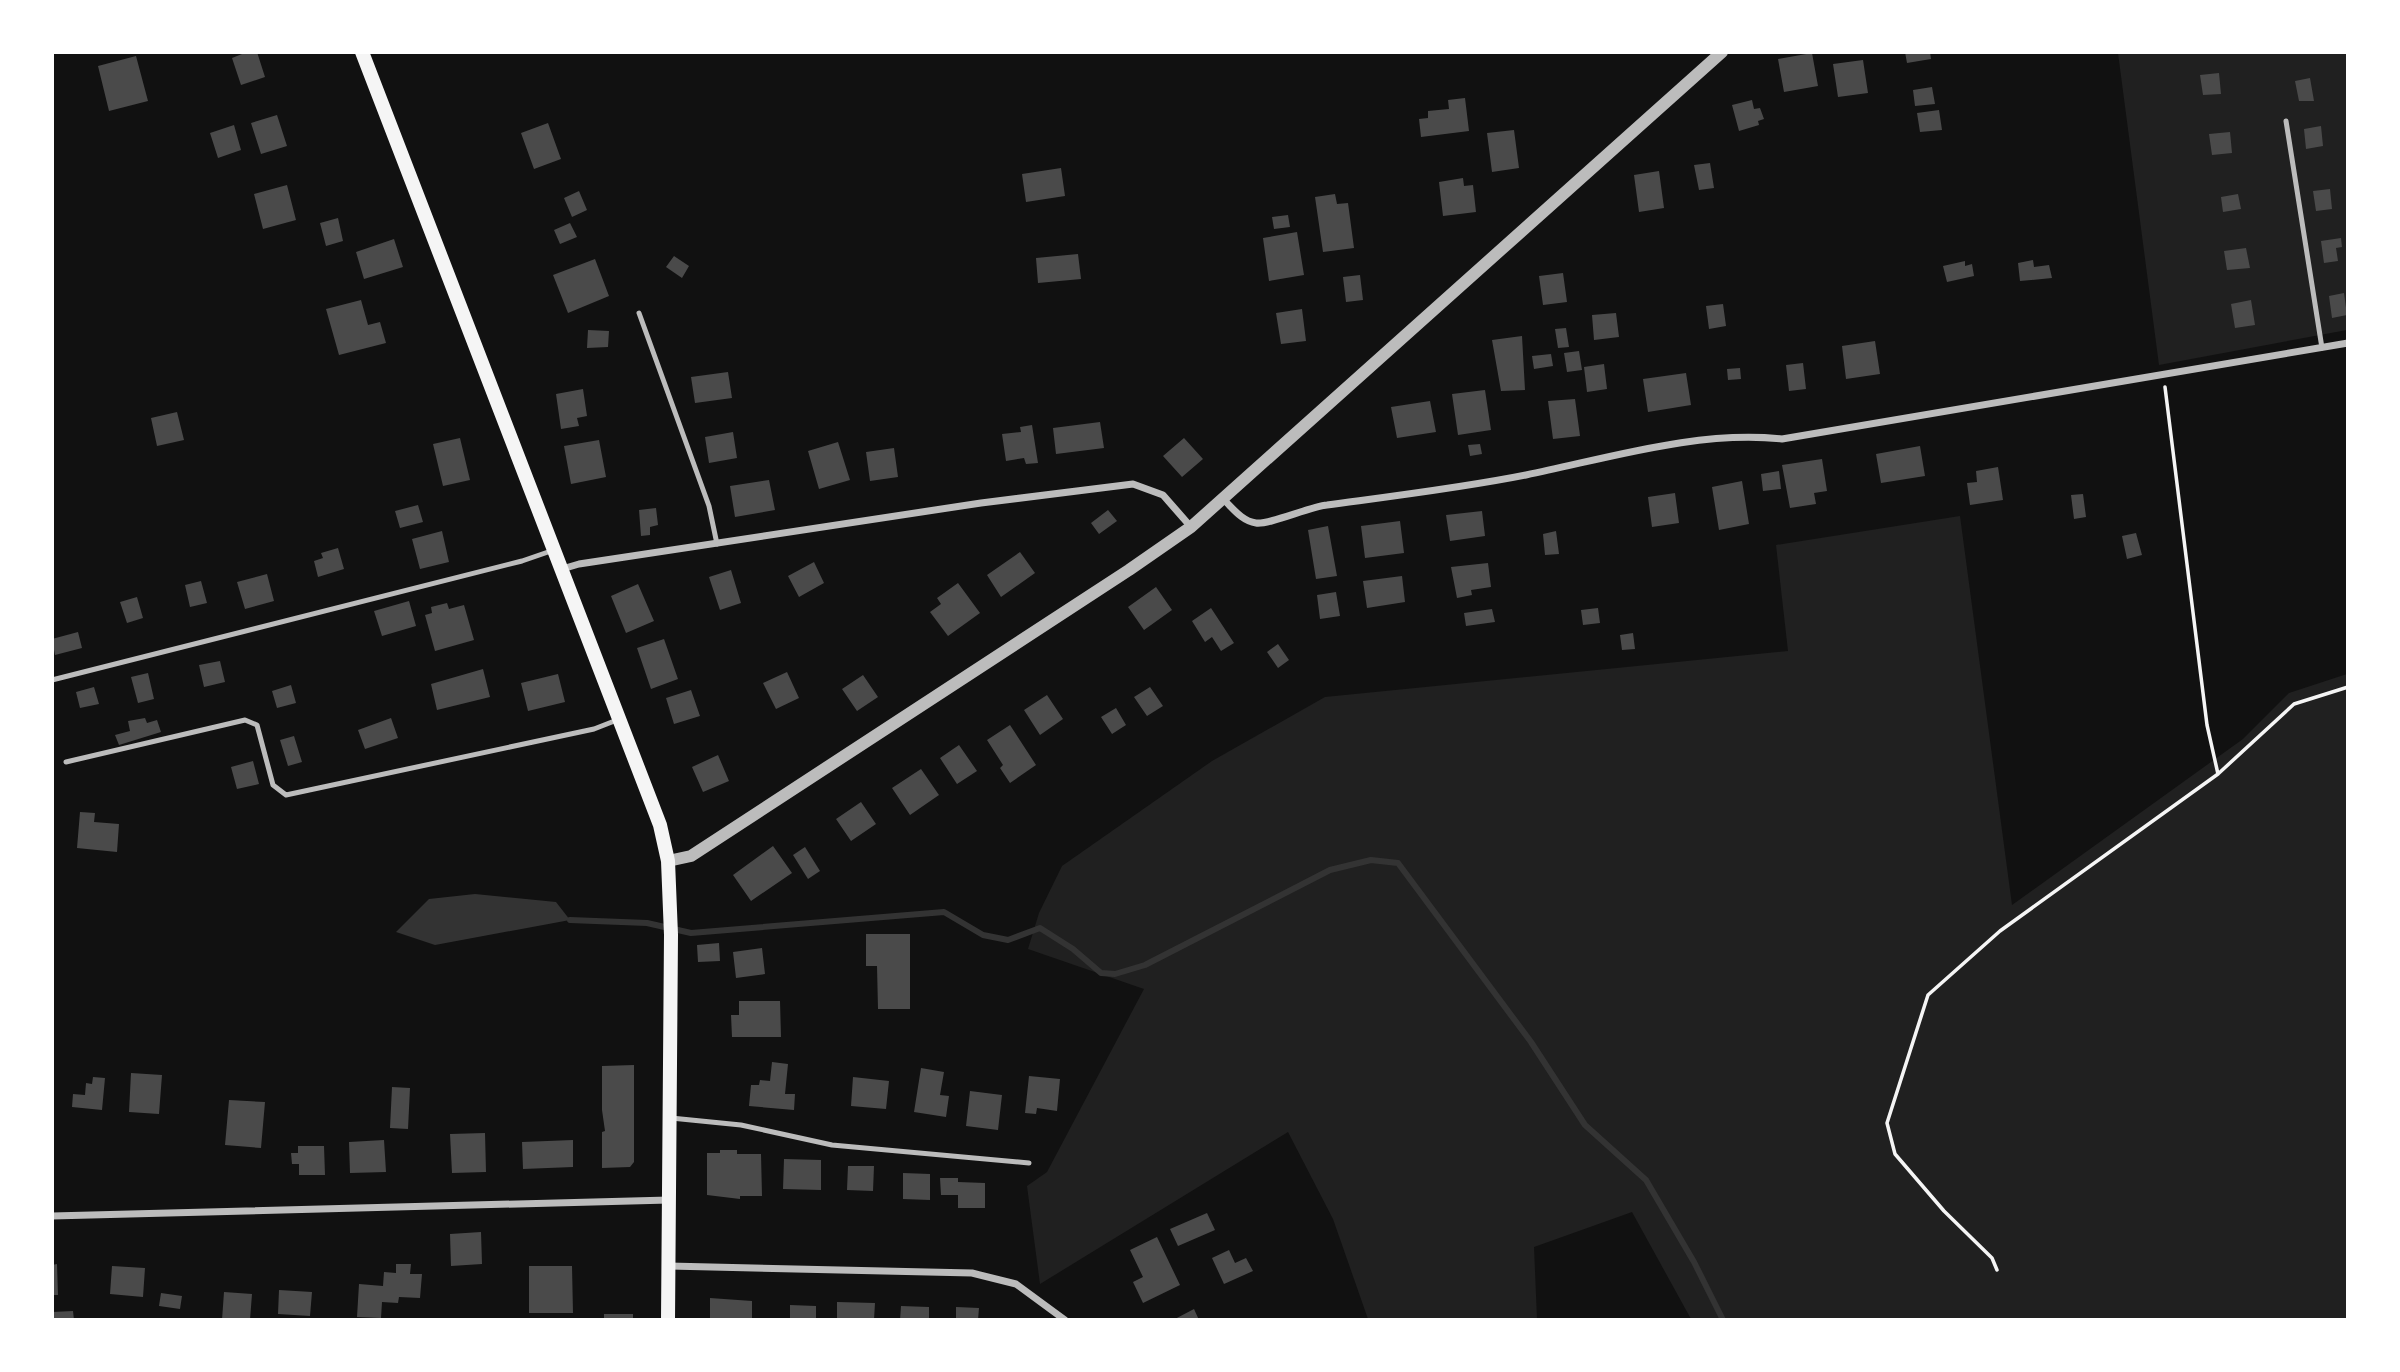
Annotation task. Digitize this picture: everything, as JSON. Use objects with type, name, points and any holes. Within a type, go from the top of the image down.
[{"type":"main road","points":[[362,52],[660,825],[668,861],[671,929],[668,1320]]},
{"type":"street","points":[[668,861],[691,856],[1191,527],[1722,52]]},
{"type":"street","points":[[1222,498],[1241,517],[1255,523],[1268,522],[1310,507],[1518,477],[1706,440],[1747,435],[1782,439],[2347,343]]},
{"type":"street","points":[[562,569],[579,564],[981,503],[1133,484],[1163,495],[1191,527]]},
{"type":"street","points":[[52,1216],[669,1200]]},
{"type":"street","points":[[668,1266],[972,1273],[1016,1284],[1065,1320]]},
{"type":"lane","points":[[2286,121],[2322,348]]},
{"type":"lane","points":[[639,313],[709,506],[717,544]]},
{"type":"lane","points":[[52,681],[522,561],[554,550]]},
{"type":"lane","points":[[66,762],[245,720],[257,725],[272,785],[286,795],[594,729],[620,719]]},
{"type":"lane","points":[[671,1118],[741,1125],[832,1144],[1029,1163]]},
{"type":"path","points":[[2164,375],[2207,725],[2218,774]]},
{"type":"path","points":[[1997,1270],[1992,1258],[1944,1211],[1895,1154],[1887,1123],[1928,995],[2000,931],[2218,774],[2294,704],[2347,687]]},
{"type":"shaded area","points":[[2118,53],[2347,53],[2347,330],[2159,365]]},
{"type":"shaded area","points":[[1960,516],[2012,905],[2243,739],[2289,693],[2347,674],[2347,1319],[1691,1319],[1632,1212],[1534,1247],[1537,1319],[1368,1319],[1333,1219],[1288,1132],[1040,1284],[1027,1186],[1047,1172],[1144,989],[1028,949],[1039,913],[1062,866],[1212,761],[1325,697],[1788,651],[1776,545]]},
{"type":"shaded area","points":[[475,894],[556,902],[570,920],[435,945],[396,932],[429,899]]},
{"type":"building","points":[[247,52],[257,52],[265,77],[241,85],[232,58]]},
{"type":"building","points":[[1905,52],[1930,52],[1931,59],[1907,63]]},
{"type":"building","points":[[1812,53],[1818,86],[1784,92],[1778,59]]},
{"type":"building","points":[[136,56],[148,101],[109,111],[98,66]]},
{"type":"building","points":[[1863,60],[1868,93],[1838,97],[1833,64]]},
{"type":"building","points":[[2219,73],[2221,94],[2203,95],[2200,75]]},
{"type":"building","points":[[2310,78],[2314,101],[2299,101],[2295,81]]},
{"type":"building","points":[[1932,87],[1935,104],[1915,106],[1913,90]]},
{"type":"building","points":[[1465,98],[1469,131],[1421,137],[1419,119],[1428,118],[1428,111],[1449,109],[1448,100]]},
{"type":"building","points":[[1752,100],[1754,109],[1760,108],[1764,119],[1758,121],[1759,125],[1739,131],[1732,105]]},
{"type":"building","points":[[1939,110],[1942,130],[1920,132],[1917,113]]},
{"type":"building","points":[[277,115],[287,146],[261,154],[251,123]]},
{"type":"building","points":[[548,123],[561,159],[534,169],[521,133]]},
{"type":"building","points":[[234,125],[241,150],[218,158],[210,133]]},
{"type":"building","points":[[2321,126],[2323,146],[2306,149],[2304,129]]},
{"type":"building","points":[[1514,130],[1519,168],[1492,172],[1487,133]]},
{"type":"building","points":[[2230,132],[2232,153],[2212,155],[2209,134]]},
{"type":"building","points":[[1710,163],[1714,188],[1699,190],[1694,165]]},
{"type":"building","points":[[1061,168],[1065,196],[1026,202],[1022,174]]},
{"type":"building","points":[[1659,171],[1664,208],[1639,212],[1634,175]]},
{"type":"building","points":[[1463,178],[1464,186],[1473,185],[1476,212],[1443,216],[1439,182]]},
{"type":"building","points":[[287,185],[296,220],[263,229],[254,194]]},
{"type":"building","points":[[2330,189],[2332,209],[2316,211],[2313,191]]},
{"type":"building","points":[[579,191],[587,210],[572,217],[564,198]]},
{"type":"building","points":[[1335,194],[1337,204],[1348,203],[1354,248],[1323,252],[1315,197]]},
{"type":"building","points":[[2238,194],[2241,209],[2223,212],[2221,197]]},
{"type":"building","points":[[1288,215],[1290,227],[1274,229],[1272,217]]},
{"type":"building","points":[[338,218],[343,241],[326,246],[320,223]]},
{"type":"building","points":[[570,223],[577,237],[560,244],[554,230]]},
{"type":"building","points":[[1297,232],[1304,275],[1269,281],[1263,238]]},
{"type":"building","points":[[2341,238],[2342,247],[2336,248],[2338,261],[2324,263],[2321,241]]},
{"type":"building","points":[[394,239],[403,267],[364,279],[356,252]]},
{"type":"building","points":[[2246,248],[2250,268],[2227,270],[2224,251]]},
{"type":"building","points":[[1078,254],[1081,279],[1038,283],[1036,258]]},
{"type":"building","points":[[674,256],[689,266],[682,278],[666,267]]},
{"type":"building","points":[[595,259],[609,296],[568,313],[553,275]]},
{"type":"building","points":[[2033,260],[2034,267],[2049,265],[2052,278],[2020,281],[2018,263]]},
{"type":"building","points":[[1965,261],[1965,266],[1972,264],[1974,276],[1947,282],[1943,266]]},
{"type":"building","points":[[1563,273],[1567,302],[1543,305],[1539,276]]},
{"type":"building","points":[[1360,275],[1363,300],[1346,302],[1343,277]]},
{"type":"building","points":[[2344,293],[2347,315],[2332,318],[2329,296]]},
{"type":"building","points":[[361,300],[368,325],[380,322],[386,343],[339,355],[326,309]]},
{"type":"building","points":[[2251,300],[2255,325],[2235,328],[2231,304]]},
{"type":"building","points":[[1723,304],[1726,326],[1709,329],[1706,306]]},
{"type":"building","points":[[1302,309],[1306,341],[1281,344],[1276,313]]},
{"type":"building","points":[[1616,313],[1619,337],[1594,340],[1592,315]]},
{"type":"building","points":[[1566,328],[1569,347],[1558,348],[1555,329]]},
{"type":"building","points":[[588,330],[609,331],[608,347],[587,348]]},
{"type":"building","points":[[1522,336],[1525,390],[1501,391],[1492,340]]},
{"type":"building","points":[[1875,341],[1880,374],[1846,379],[1842,346]]},
{"type":"building","points":[[1579,351],[1582,370],[1567,372],[1564,353]]},
{"type":"building","points":[[1551,354],[1553,366],[1534,369],[1532,356]]},
{"type":"building","points":[[1803,363],[1806,389],[1789,391],[1786,365]]},
{"type":"building","points":[[1604,364],[1607,389],[1587,392],[1584,367]]},
{"type":"building","points":[[1740,368],[1741,379],[1728,380],[1727,369]]},
{"type":"building","points":[[728,372],[732,398],[695,403],[691,377]]},
{"type":"building","points":[[1686,373],[1691,405],[1648,412],[1643,379]]},
{"type":"building","points":[[583,389],[587,416],[577,418],[579,426],[561,429],[556,394]]},
{"type":"building","points":[[1485,390],[1491,430],[1458,435],[1452,394]]},
{"type":"building","points":[[1575,399],[1580,436],[1553,439],[1548,401]]},
{"type":"building","points":[[1430,401],[1436,432],[1397,438],[1391,407]]},
{"type":"building","points":[[177,412],[184,440],[157,446],[151,418]]},
{"type":"building","points":[[1100,422],[1104,448],[1056,454],[1053,428]]},
{"type":"building","points":[[1032,425],[1038,463],[1026,464],[1024,458],[1006,461],[1002,434],[1021,432],[1020,427]]},
{"type":"building","points":[[733,432],[737,458],[709,463],[705,437]]},
{"type":"building","points":[[460,438],[470,480],[443,486],[433,444]]},
{"type":"building","points":[[1184,438],[1203,459],[1182,477],[1163,456]]},
{"type":"building","points":[[599,440],[606,477],[571,484],[564,446]]},
{"type":"building","points":[[838,442],[850,480],[819,489],[808,451]]},
{"type":"building","points":[[1480,444],[1482,454],[1470,456],[1468,445]]},
{"type":"building","points":[[1920,446],[1925,476],[1881,483],[1876,454]]},
{"type":"building","points":[[894,448],[898,477],[870,481],[866,452]]},
{"type":"building","points":[[1822,459],[1827,491],[1814,493],[1816,504],[1790,508],[1782,465]]},
{"type":"building","points":[[1998,467],[2003,500],[1970,505],[1967,483],[1977,482],[1976,471]]},
{"type":"building","points":[[1779,471],[1781,489],[1763,491],[1761,474]]},
{"type":"building","points":[[769,480],[775,510],[735,517],[730,486]]},
{"type":"building","points":[[1742,481],[1749,524],[1719,530],[1712,487]]},
{"type":"building","points":[[1675,493],[1679,523],[1652,527],[1648,497]]},
{"type":"building","points":[[2083,494],[2086,517],[2074,519],[2071,495]]},
{"type":"building","points":[[418,505],[423,522],[400,528],[395,511]]},
{"type":"building","points":[[656,508],[658,525],[650,527],[650,535],[641,536],[639,510]]},
{"type":"building","points":[[1108,510],[1117,521],[1099,534],[1091,523]]},
{"type":"building","points":[[1482,511],[1485,536],[1450,541],[1446,515]]},
{"type":"building","points":[[1400,521],[1404,553],[1365,558],[1361,526]]},
{"type":"building","points":[[1328,526],[1337,576],[1316,579],[1308,530]]},
{"type":"building","points":[[442,531],[449,562],[420,569],[412,539]]},
{"type":"building","points":[[1556,531],[1559,554],[1545,555],[1543,534]]},
{"type":"building","points":[[2136,533],[2142,555],[2127,559],[2122,536]]},
{"type":"building","points":[[338,548],[344,569],[318,577],[314,561],[323,558],[321,553]]},
{"type":"building","points":[[1020,552],[1035,573],[1001,597],[987,575]]},
{"type":"building","points":[[814,562],[824,583],[799,597],[788,576]]},
{"type":"building","points":[[1488,563],[1491,587],[1471,590],[1472,595],[1457,598],[1451,567]]},
{"type":"building","points":[[731,570],[741,603],[720,610],[709,577]]},
{"type":"building","points":[[267,574],[274,601],[245,609],[237,582]]},
{"type":"building","points":[[1402,576],[1405,602],[1367,608],[1363,581]]},
{"type":"building","points":[[201,581],[207,603],[190,607],[185,585]]},
{"type":"building","points":[[958,583],[980,613],[948,636],[930,612],[941,604],[937,598]]},
{"type":"building","points":[[638,584],[654,621],[626,633],[611,596]]},
{"type":"building","points":[[1156,587],[1172,610],[1144,630],[1128,607]]},
{"type":"building","points":[[1336,592],[1340,616],[1320,619],[1317,595]]},
{"type":"building","points":[[137,597],[143,618],[127,623],[120,602]]},
{"type":"building","points":[[409,601],[416,626],[382,636],[374,611]]},
{"type":"building","points":[[447,603],[449,609],[464,605],[474,640],[435,651],[425,615],[432,613],[431,607]]},
{"type":"building","points":[[1211,608],[1234,643],[1221,651],[1212,637],[1205,642],[1192,621]]},
{"type":"building","points":[[1598,608],[1600,623],[1583,625],[1581,610]]},
{"type":"building","points":[[1492,609],[1495,622],[1466,626],[1464,613]]},
{"type":"building","points":[[78,632],[82,648],[55,655],[52,639]]},
{"type":"building","points":[[1633,633],[1635,649],[1622,650],[1620,635]]},
{"type":"building","points":[[664,639],[678,679],[651,689],[637,648]]},
{"type":"building","points":[[1278,644],[1289,660],[1278,668],[1267,652]]},
{"type":"building","points":[[220,661],[225,682],[204,687],[199,665]]},
{"type":"building","points":[[483,669],[490,697],[437,710],[431,684]]},
{"type":"building","points":[[787,672],[799,698],[776,709],[763,683]]},
{"type":"building","points":[[148,673],[154,699],[138,703],[131,677]]},
{"type":"building","points":[[558,674],[565,702],[528,711],[521,683]]},
{"type":"building","points":[[863,675],[878,697],[857,711],[842,689]]},
{"type":"building","points":[[291,685],[296,703],[277,708],[272,691]]},
{"type":"building","points":[[94,687],[99,704],[80,708],[76,692]]},
{"type":"building","points":[[1150,687],[1163,706],[1147,716],[1134,697]]},
{"type":"building","points":[[691,690],[700,716],[674,724],[666,698]]},
{"type":"building","points":[[1047,695],[1063,719],[1040,735],[1024,710]]},
{"type":"building","points":[[1116,708],[1126,725],[1112,734],[1101,717]]},
{"type":"building","points":[[145,718],[147,723],[157,720],[161,732],[119,745],[115,735],[130,731],[128,721]]},
{"type":"building","points":[[391,718],[398,738],[365,749],[358,730]]},
{"type":"building","points":[[1010,725],[1036,765],[1010,783],[1000,768],[1003,765],[987,740]]},
{"type":"building","points":[[294,736],[302,762],[288,766],[280,740]]},
{"type":"building","points":[[959,745],[977,771],[957,784],[940,758]]},
{"type":"building","points":[[718,755],[729,781],[703,792],[692,767]]},
{"type":"building","points":[[253,761],[259,784],[237,789],[231,767]]},
{"type":"building","points":[[921,769],[939,795],[910,815],[892,788]]},
{"type":"building","points":[[861,802],[876,824],[851,841],[836,819]]},
{"type":"building","points":[[80,812],[95,813],[94,822],[119,824],[117,852],[77,848]]},
{"type":"building","points":[[773,846],[792,873],[751,901],[733,875]]},
{"type":"building","points":[[805,847],[820,871],[808,879],[793,855]]},
{"type":"building","points":[[866,934],[910,934],[910,1009],[878,1009],[877,966],[866,966]]},
{"type":"building","points":[[719,943],[720,961],[698,962],[697,945]]},
{"type":"building","points":[[762,948],[765,974],[736,978],[733,952]]},
{"type":"building","points":[[739,1001],[780,1001],[781,1037],[732,1037],[731,1015],[739,1015]]},
{"type":"building","points":[[772,1062],[788,1064],[785,1094],[795,1094],[794,1110],[749,1106],[751,1085],[759,1085],[760,1080],[770,1081]]},
{"type":"building","points":[[634,1065],[634,1162],[630,1167],[602,1168],[602,1132],[605,1131],[602,1066]]},
{"type":"building","points":[[921,1068],[944,1072],[940,1095],[949,1096],[946,1117],[914,1112]]},
{"type":"building","points":[[131,1073],[162,1075],[159,1114],[129,1112]]},
{"type":"building","points":[[1029,1076],[1060,1079],[1057,1111],[1037,1108],[1036,1114],[1025,1113]]},
{"type":"building","points":[[93,1077],[105,1078],[102,1110],[72,1107],[73,1094],[85,1095],[86,1083],[92,1084]]},
{"type":"building","points":[[853,1077],[889,1081],[886,1109],[851,1106]]},
{"type":"building","points":[[392,1087],[410,1088],[408,1129],[390,1128]]},
{"type":"building","points":[[970,1091],[1002,1095],[998,1130],[966,1126]]},
{"type":"building","points":[[229,1100],[265,1102],[261,1148],[225,1145]]},
{"type":"building","points":[[485,1133],[486,1172],[452,1173],[450,1134]]},
{"type":"building","points":[[384,1140],[386,1172],[350,1173],[349,1142]]},
{"type":"building","points":[[573,1140],[573,1167],[523,1169],[522,1142]]},
{"type":"building","points":[[298,1146],[324,1146],[325,1175],[299,1175],[299,1164],[292,1164],[291,1153],[298,1153]]},
{"type":"building","points":[[720,1150],[737,1150],[737,1154],[761,1154],[762,1196],[740,1196],[740,1199],[707,1195],[707,1153],[720,1153]]},
{"type":"building","points":[[784,1159],[821,1160],[821,1190],[783,1189]]},
{"type":"building","points":[[848,1166],[874,1166],[873,1191],[847,1190]]},
{"type":"building","points":[[903,1173],[930,1174],[930,1200],[903,1199]]},
{"type":"building","points":[[940,1178],[985,1183],[985,1208],[958,1208],[958,1195],[941,1195]]},
{"type":"building","points":[[1207,1213],[1215,1230],[1178,1246],[1170,1229]]},
{"type":"building","points":[[481,1232],[482,1264],[451,1266],[450,1234]]},
{"type":"building","points":[[1157,1237],[1180,1285],[1143,1303],[1133,1282],[1143,1277],[1130,1250]]},
{"type":"building","points":[[1229,1250],[1235,1263],[1246,1258],[1253,1271],[1224,1284],[1212,1258]]},
{"type":"building","points":[[57,1264],[58,1295],[52,1295],[52,1265]]},
{"type":"building","points":[[396,1264],[411,1264],[410,1274],[422,1274],[420,1298],[399,1297],[398,1303],[382,1302],[381,1318],[357,1317],[359,1284],[383,1286],[384,1272],[396,1273]]},
{"type":"building","points":[[112,1266],[145,1268],[143,1297],[110,1294]]},
{"type":"building","points":[[529,1266],[572,1266],[573,1313],[529,1313]]},
{"type":"building","points":[[279,1290],[312,1292],[310,1316],[278,1314]]},
{"type":"building","points":[[224,1292],[252,1294],[250,1320],[222,1320]]},
{"type":"building","points":[[161,1293],[182,1296],[180,1309],[159,1306]]},
{"type":"building","points":[[710,1298],[752,1301],[752,1320],[710,1320]]},
{"type":"building","points":[[837,1302],[875,1303],[874,1320],[837,1320]]},
{"type":"building","points":[[790,1305],[816,1306],[816,1320],[790,1320]]},
{"type":"building","points":[[901,1306],[929,1307],[929,1320],[900,1320]]},
{"type":"building","points":[[956,1307],[979,1308],[978,1320],[956,1320]]},
{"type":"building","points":[[1194,1309],[1199,1320],[1173,1320]]},
{"type":"building","points":[[73,1311],[74,1320],[52,1320],[52,1312]]},
{"type":"building","points":[[604,1314],[633,1314],[633,1320],[604,1320]]},
{"type":"waterway","points":[[570,920],[647,923],[691,933],[944,912],[983,935],[1008,940],[1040,928],[1073,949],[1101,973],[1115,974],[1145,965],[1330,870],[1371,860],[1398,863],[1531,1042],[1585,1125],[1646,1180],[1694,1262],[1723,1320]]}]
